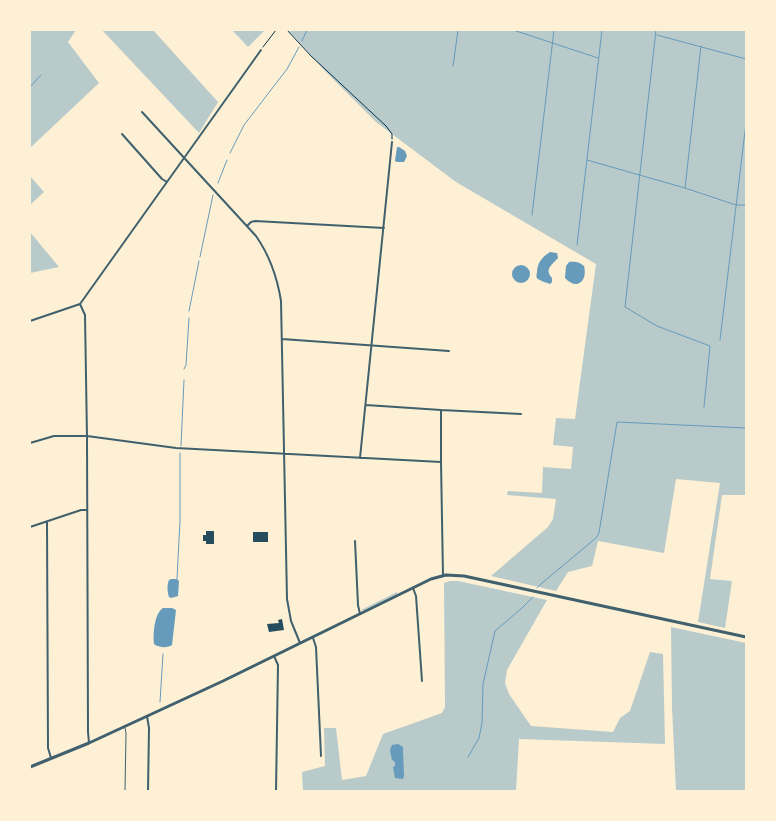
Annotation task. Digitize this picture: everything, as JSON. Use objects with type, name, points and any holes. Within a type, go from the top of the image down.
[{"type":"street","points":[[30,321],[80,304],[261,50]]},
{"type":"street","points":[[142,112],[247,226],[262,245],[275,272],[281,301],[287,599],[291,621],[300,643]]},
{"type":"street","points":[[122,134],[162,179],[167,182]]},
{"type":"street","points":[[360,458],[392,142]]},
{"type":"street","points":[[247,226],[251,222],[255,221],[384,228]]},
{"type":"street","points":[[80,304],[85,315],[89,743]]},
{"type":"street","points":[[282,339],[450,351]]},
{"type":"street","points":[[366,405],[521,414]]},
{"type":"street","points":[[441,410],[440,462],[443,576]]},
{"type":"street","points":[[30,443],[64,435],[87,436],[166,448],[440,462]]},
{"type":"street","points":[[30,527],[81,510],[87,510]]},
{"type":"street","points":[[47,522],[48,748],[51,758]]},
{"type":"street","points":[[355,541],[358,605],[361,615]]},
{"type":"street","points":[[30,767],[124,727],[361,615],[431,579],[443,576],[464,576],[746,637]]},
{"type":"street","points":[[413,588],[416,596],[422,681]]},
{"type":"street","points":[[313,638],[316,648],[321,756]]},
{"type":"street","points":[[274,656],[278,665],[276,791]]},
{"type":"street","points":[[147,716],[149,728],[148,791]]},
{"type":"lane","points":[[124,727],[126,732],[125,791]]},
{"type":"path","points":[[261,50],[276,30]]},
{"type":"path","points":[[286,30],[311,56],[386,126],[392,134],[392,142]]},
{"type":"shaded area","points":[[30,30],[76,30],[68,42],[99,83],[30,148]]},
{"type":"shaded area","points":[[102,30],[153,30],[218,102],[199,133]]},
{"type":"shaded area","points":[[232,30],[265,30],[248,47]]},
{"type":"shaded area","points":[[288,30],[746,30],[746,495],[722,495],[710,579],[732,581],[725,628],[698,622],[720,483],[676,479],[664,553],[598,541],[592,566],[568,572],[556,591],[491,576],[548,527],[553,519],[556,499],[507,495],[508,491],[542,493],[543,467],[571,469],[573,447],[553,445],[556,418],[575,419],[596,264],[456,182],[376,122],[325,71]]},
{"type":"shaded area","points":[[30,176],[44,192],[30,205]]},
{"type":"shaded area","points":[[30,232],[59,267],[30,273]]},
{"type":"shaded area","points":[[458,581],[547,600],[507,670],[505,683],[509,694],[531,726],[613,732],[620,718],[630,711],[650,652],[663,654],[665,744],[519,739],[516,791],[303,791],[302,772],[325,766],[324,728],[336,728],[342,780],[366,776],[383,734],[442,713],[445,707],[444,583]]},
{"type":"shaded area","points":[[397,592],[397,594],[364,610],[361,610]]},
{"type":"shaded area","points":[[671,627],[746,643],[746,791],[676,791],[672,707]]},
{"type":"water","points":[[397,147],[405,151],[407,156],[404,162],[395,161]]},
{"type":"water","points":[[550,252],[557,253],[558,258],[551,265],[549,270],[552,278],[552,282],[550,284],[538,279],[536,276],[540,261]]},
{"type":"water","points":[[569,262],[577,262],[584,266],[585,271],[583,280],[577,284],[569,282],[565,278],[566,266]]},
{"type":"water","points":[[521,265],[527,268],[530,274],[527,280],[521,283],[515,280],[512,274],[515,268]]},
{"type":"water","points":[[171,579],[177,579],[179,581],[178,596],[171,598],[169,597],[168,593],[168,582]]},
{"type":"water","points":[[163,608],[172,608],[176,610],[172,645],[166,647],[161,647],[154,644],[156,619]]},
{"type":"water","points":[[398,744],[403,747],[403,779],[395,778],[393,767],[395,766],[395,762],[392,760],[390,750],[392,745]]},
{"type":"building","points":[[206,531],[214,531],[214,544],[206,544],[206,541],[203,541],[203,535],[206,535]]},
{"type":"building","points":[[253,532],[268,532],[268,542],[253,542]]},
{"type":"building","points":[[282,619],[284,630],[269,632],[267,624],[279,623],[278,620]]},
{"type":"waterway","points":[[302,41],[307,30]]},
{"type":"waterway","points":[[453,66],[458,30]]},
{"type":"waterway","points":[[513,30],[598,58]]},
{"type":"waterway","points":[[532,215],[554,30]]},
{"type":"waterway","points":[[577,245],[602,30]]},
{"type":"waterway","points":[[656,30],[625,307],[657,326],[710,346],[704,407]]},
{"type":"waterway","points":[[657,35],[746,59]]},
{"type":"waterway","points":[[685,188],[701,46]]},
{"type":"waterway","points":[[230,153],[244,125],[287,69],[299,47]]},
{"type":"waterway","points":[[30,87],[41,75]]},
{"type":"waterway","points":[[720,340],[746,123]]},
{"type":"waterway","points":[[218,183],[227,160]]},
{"type":"waterway","points":[[587,160],[685,188],[736,205],[746,205]]},
{"type":"waterway","points":[[200,257],[213,195]]},
{"type":"waterway","points":[[189,311],[199,261]]},
{"type":"waterway","points":[[184,369],[186,365],[189,318]]},
{"type":"waterway","points":[[181,446],[184,380]]},
{"type":"waterway","points":[[537,588],[596,538],[599,533],[617,422],[746,428]]},
{"type":"waterway","points":[[177,579],[180,521],[180,453]]},
{"type":"waterway","points":[[468,757],[479,738],[482,723],[483,684],[495,631],[533,597]]},
{"type":"waterway","points":[[160,702],[163,654]]}]
